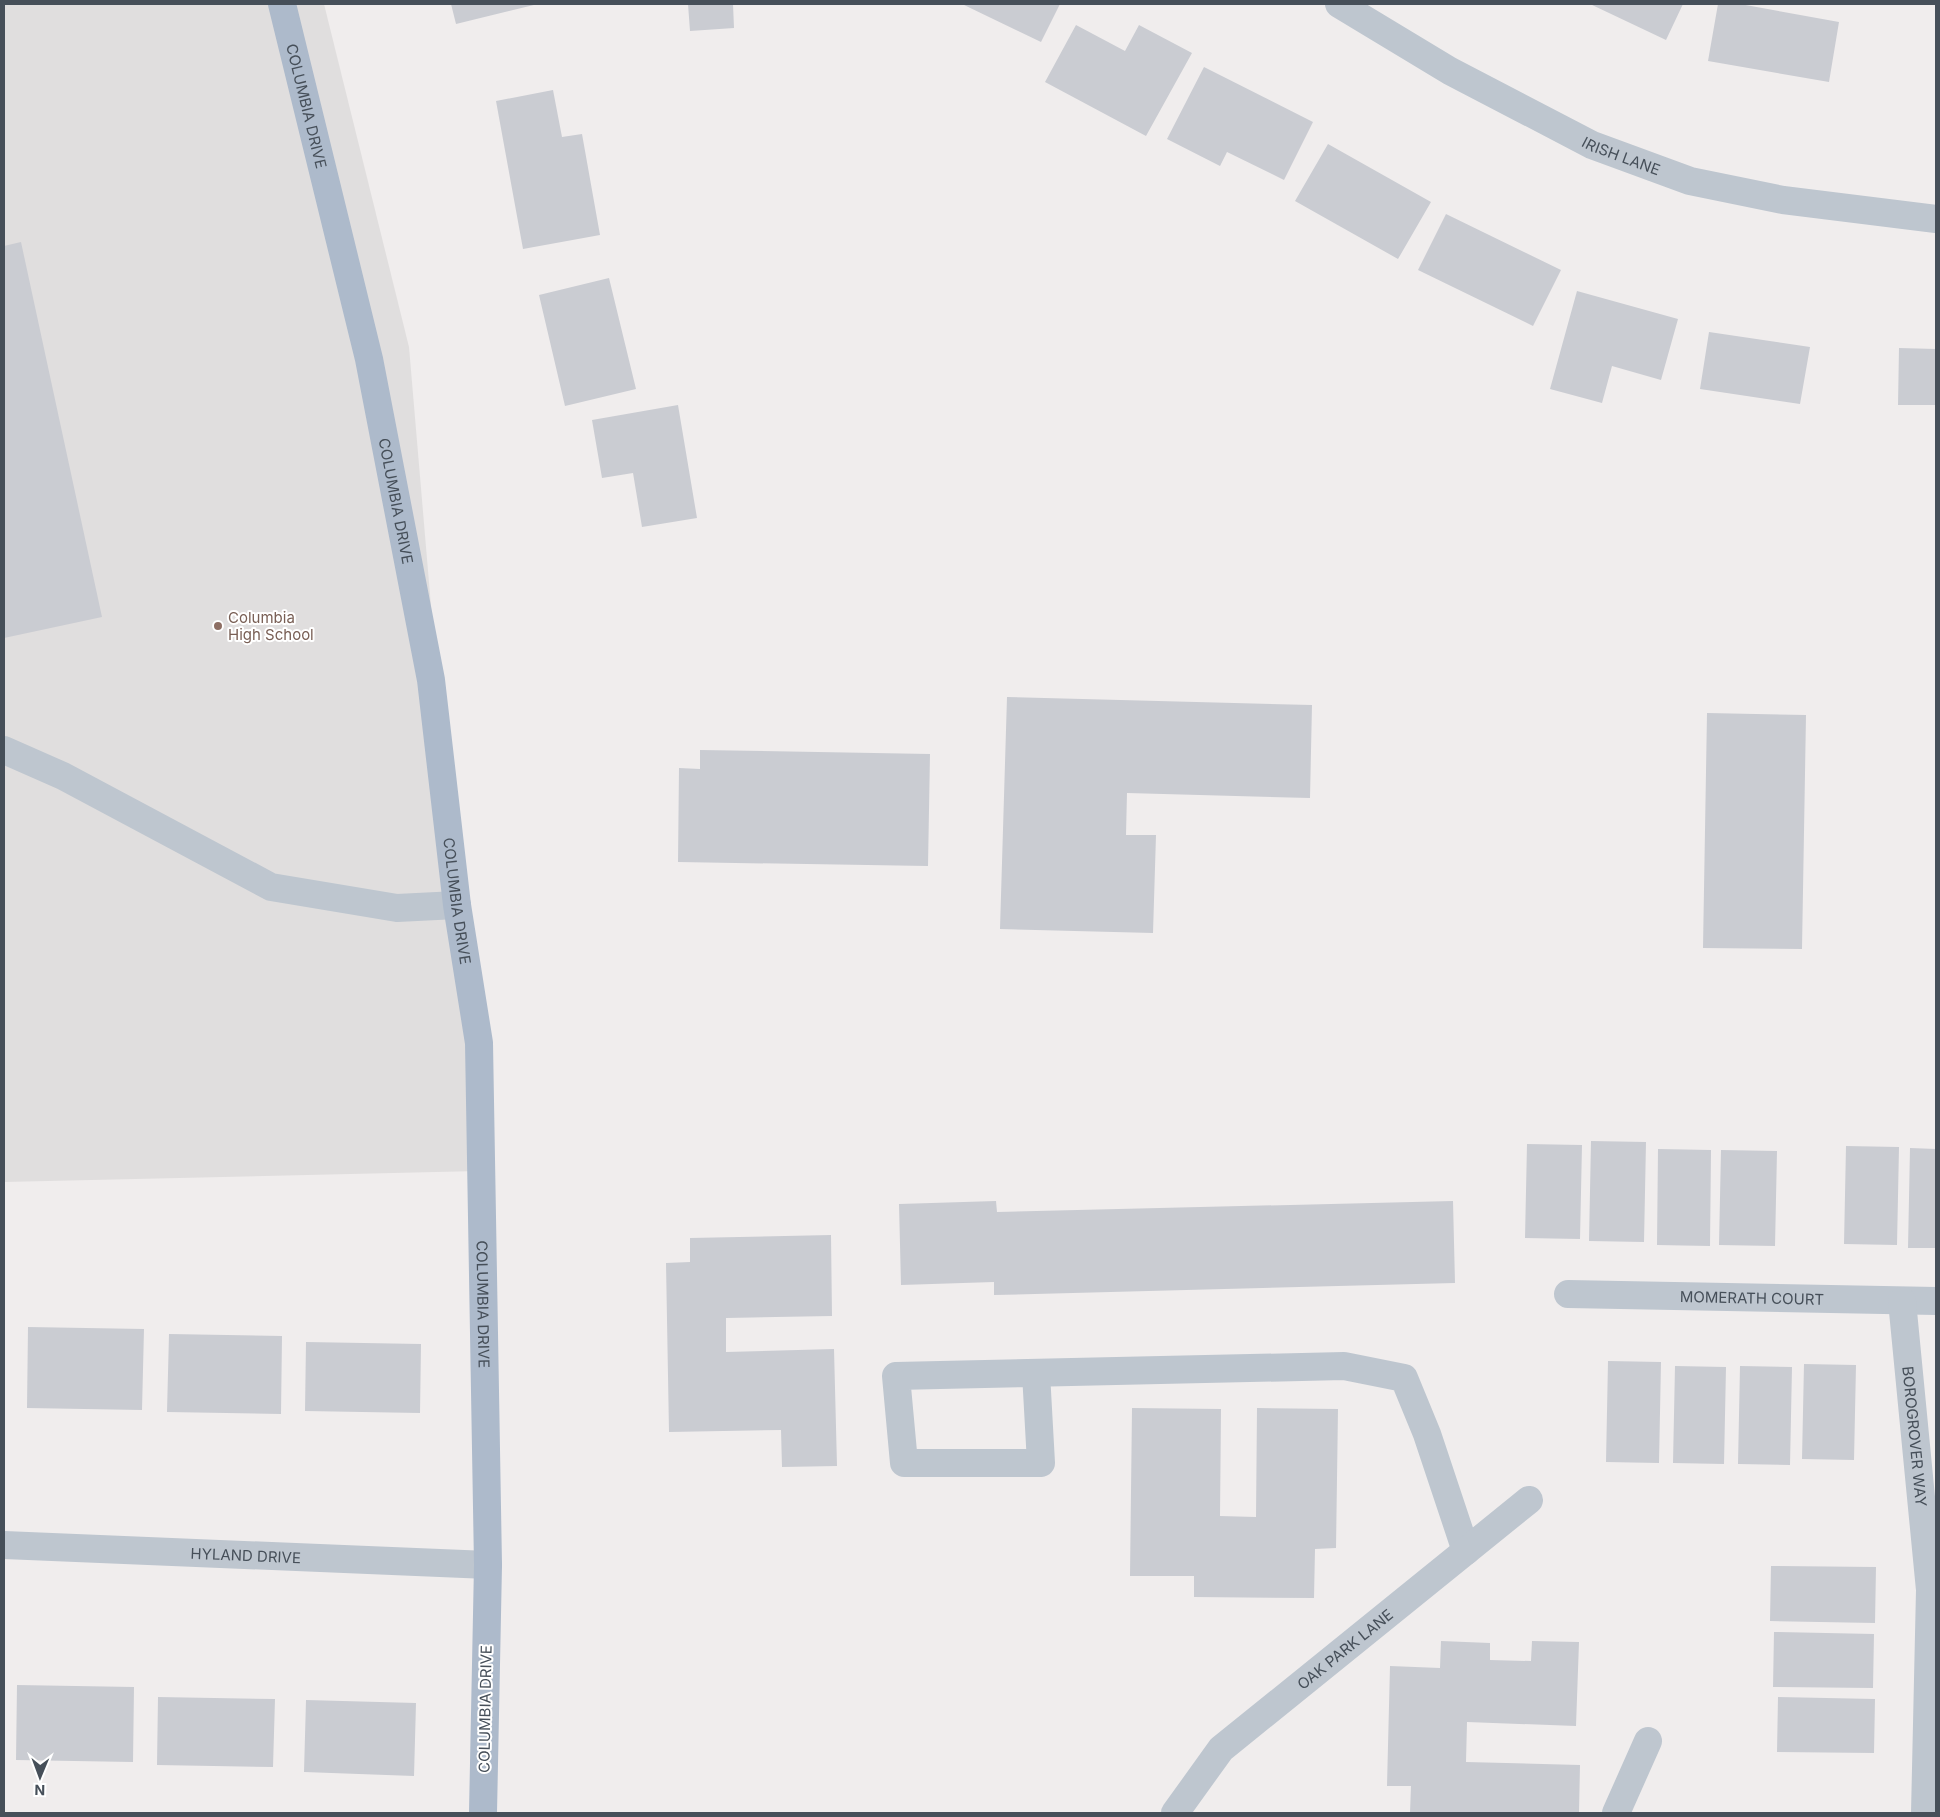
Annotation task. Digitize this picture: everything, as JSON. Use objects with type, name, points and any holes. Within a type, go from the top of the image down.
[{"type":"main road","name":"COLUMBIA DRIVE","points":[[282,4],[369,359],[430,671],[456,905],[479,1043],[488,1566],[483,1813]]},
{"type":"street","name":"IRISH LANE","points":[[1339,4],[1450,70],[1592,145],[1690,181],[1782,200],[1936,219]]},
{"type":"street","points":[[4,750],[63,776],[271,886],[397,908],[456,905]]},
{"type":"street","name":"MOMERATH COURT","points":[[1568,1294],[1936,1301]]},
{"type":"street","name":"BOROGROVER WAY","points":[[1902,1301],[1930,1590],[1925,1813]]},
{"type":"street","points":[[1036,1373],[1040,1463],[904,1463],[896,1376],[1344,1366],[1404,1378],[1427,1434],[1466,1550]]},
{"type":"street","name":"OAK PARK LANE","points":[[1175,1813],[1221,1750],[1529,1500]]},
{"type":"street","name":"HYLAND DRIVE","points":[[4,1545],[488,1566]]},
{"type":"street","points":[[1616,1813],[1648,1741]]},
{"type":"shaded area","name":"Columbia High School","points":[[4,4],[324,4],[409,347],[479,1171],[4,1182]]},
{"type":"building","points":[[451,4],[538,4],[456,24]]},
{"type":"building","points":[[688,4],[733,4],[734,28],[690,31]]},
{"type":"building","points":[[962,4],[1060,4],[1041,42]]},
{"type":"building","points":[[1590,4],[1683,4],[1666,40]]},
{"type":"building","points":[[1718,4],[1740,4],[1839,22],[1829,82],[1708,61]]},
{"type":"building","points":[[1076,25],[1125,51],[1139,25],[1192,53],[1146,136],[1045,82]]},
{"type":"building","points":[[1204,67],[1313,122],[1284,180],[1227,152],[1220,166],[1167,139]]},
{"type":"building","points":[[553,90],[562,137],[582,134],[600,235],[523,249],[496,101]]},
{"type":"building","points":[[1328,144],[1431,202],[1398,259],[1295,201]]},
{"type":"building","points":[[1446,214],[1561,270],[1533,326],[1418,270]]},
{"type":"building","points":[[21,242],[102,617],[4,638],[4,246]]},
{"type":"building","points":[[609,278],[636,389],[565,406],[539,295]]},
{"type":"building","points":[[1577,291],[1678,319],[1661,380],[1612,366],[1602,403],[1550,389]]},
{"type":"building","points":[[1709,332],[1810,347],[1800,404],[1700,389]]},
{"type":"building","points":[[1899,348],[1936,349],[1936,405],[1898,405]]},
{"type":"building","points":[[678,405],[697,518],[642,527],[633,473],[602,478],[592,420]]},
{"type":"building","points":[[1007,697],[1312,705],[1310,798],[1127,793],[1126,835],[1156,835],[1153,933],[1000,929]]},
{"type":"building","points":[[1707,713],[1806,715],[1802,949],[1703,948]]},
{"type":"building","points":[[700,750],[930,754],[928,866],[678,862],[679,768],[700,769]]},
{"type":"building","points":[[1591,1141],[1646,1142],[1644,1242],[1589,1241]]},
{"type":"building","points":[[1527,1144],[1582,1145],[1580,1239],[1525,1238]]},
{"type":"building","points":[[1846,1146],[1899,1147],[1897,1245],[1844,1244]]},
{"type":"building","points":[[1910,1148],[1936,1149],[1936,1248],[1908,1248]]},
{"type":"building","points":[[1658,1149],[1711,1150],[1710,1246],[1657,1245]]},
{"type":"building","points":[[1721,1150],[1777,1151],[1775,1246],[1719,1245]]},
{"type":"building","points":[[996,1201],[997,1212],[1453,1201],[1455,1283],[994,1295],[994,1282],[901,1285],[899,1204]]},
{"type":"building","points":[[831,1235],[832,1316],[726,1318],[726,1352],[834,1349],[837,1466],[782,1467],[781,1430],[669,1432],[666,1263],[690,1262],[690,1238]]},
{"type":"building","points":[[28,1327],[144,1329],[142,1410],[27,1408]]},
{"type":"building","points":[[169,1334],[282,1336],[281,1414],[167,1412]]},
{"type":"building","points":[[306,1342],[421,1344],[420,1413],[305,1411]]},
{"type":"building","points":[[1608,1361],[1661,1362],[1659,1463],[1606,1462]]},
{"type":"building","points":[[1804,1364],[1856,1365],[1854,1460],[1802,1459]]},
{"type":"building","points":[[1675,1366],[1726,1367],[1724,1464],[1673,1463]]},
{"type":"building","points":[[1740,1366],[1792,1367],[1790,1465],[1738,1464]]},
{"type":"building","points":[[1132,1408],[1221,1409],[1220,1516],[1256,1517],[1257,1408],[1338,1409],[1336,1548],[1315,1549],[1314,1598],[1194,1597],[1194,1576],[1130,1576]]},
{"type":"building","points":[[1771,1566],[1876,1567],[1875,1623],[1770,1621]]},
{"type":"building","points":[[1774,1632],[1874,1634],[1873,1688],[1773,1687]]},
{"type":"building","points":[[1441,1641],[1490,1643],[1490,1660],[1531,1661],[1532,1641],[1579,1642],[1576,1726],[1467,1722],[1466,1762],[1580,1765],[1579,1813],[1410,1813],[1411,1786],[1387,1786],[1390,1666],[1440,1668]]},
{"type":"building","points":[[17,1685],[134,1687],[133,1762],[16,1760]]},
{"type":"building","points":[[158,1697],[275,1699],[273,1767],[157,1765]]},
{"type":"building","points":[[1778,1697],[1875,1699],[1874,1753],[1777,1752]]},
{"type":"building","points":[[306,1700],[416,1703],[414,1776],[304,1772]]},
{"type":"place","name":"Columbia High School","points":[[218,626]]}]
